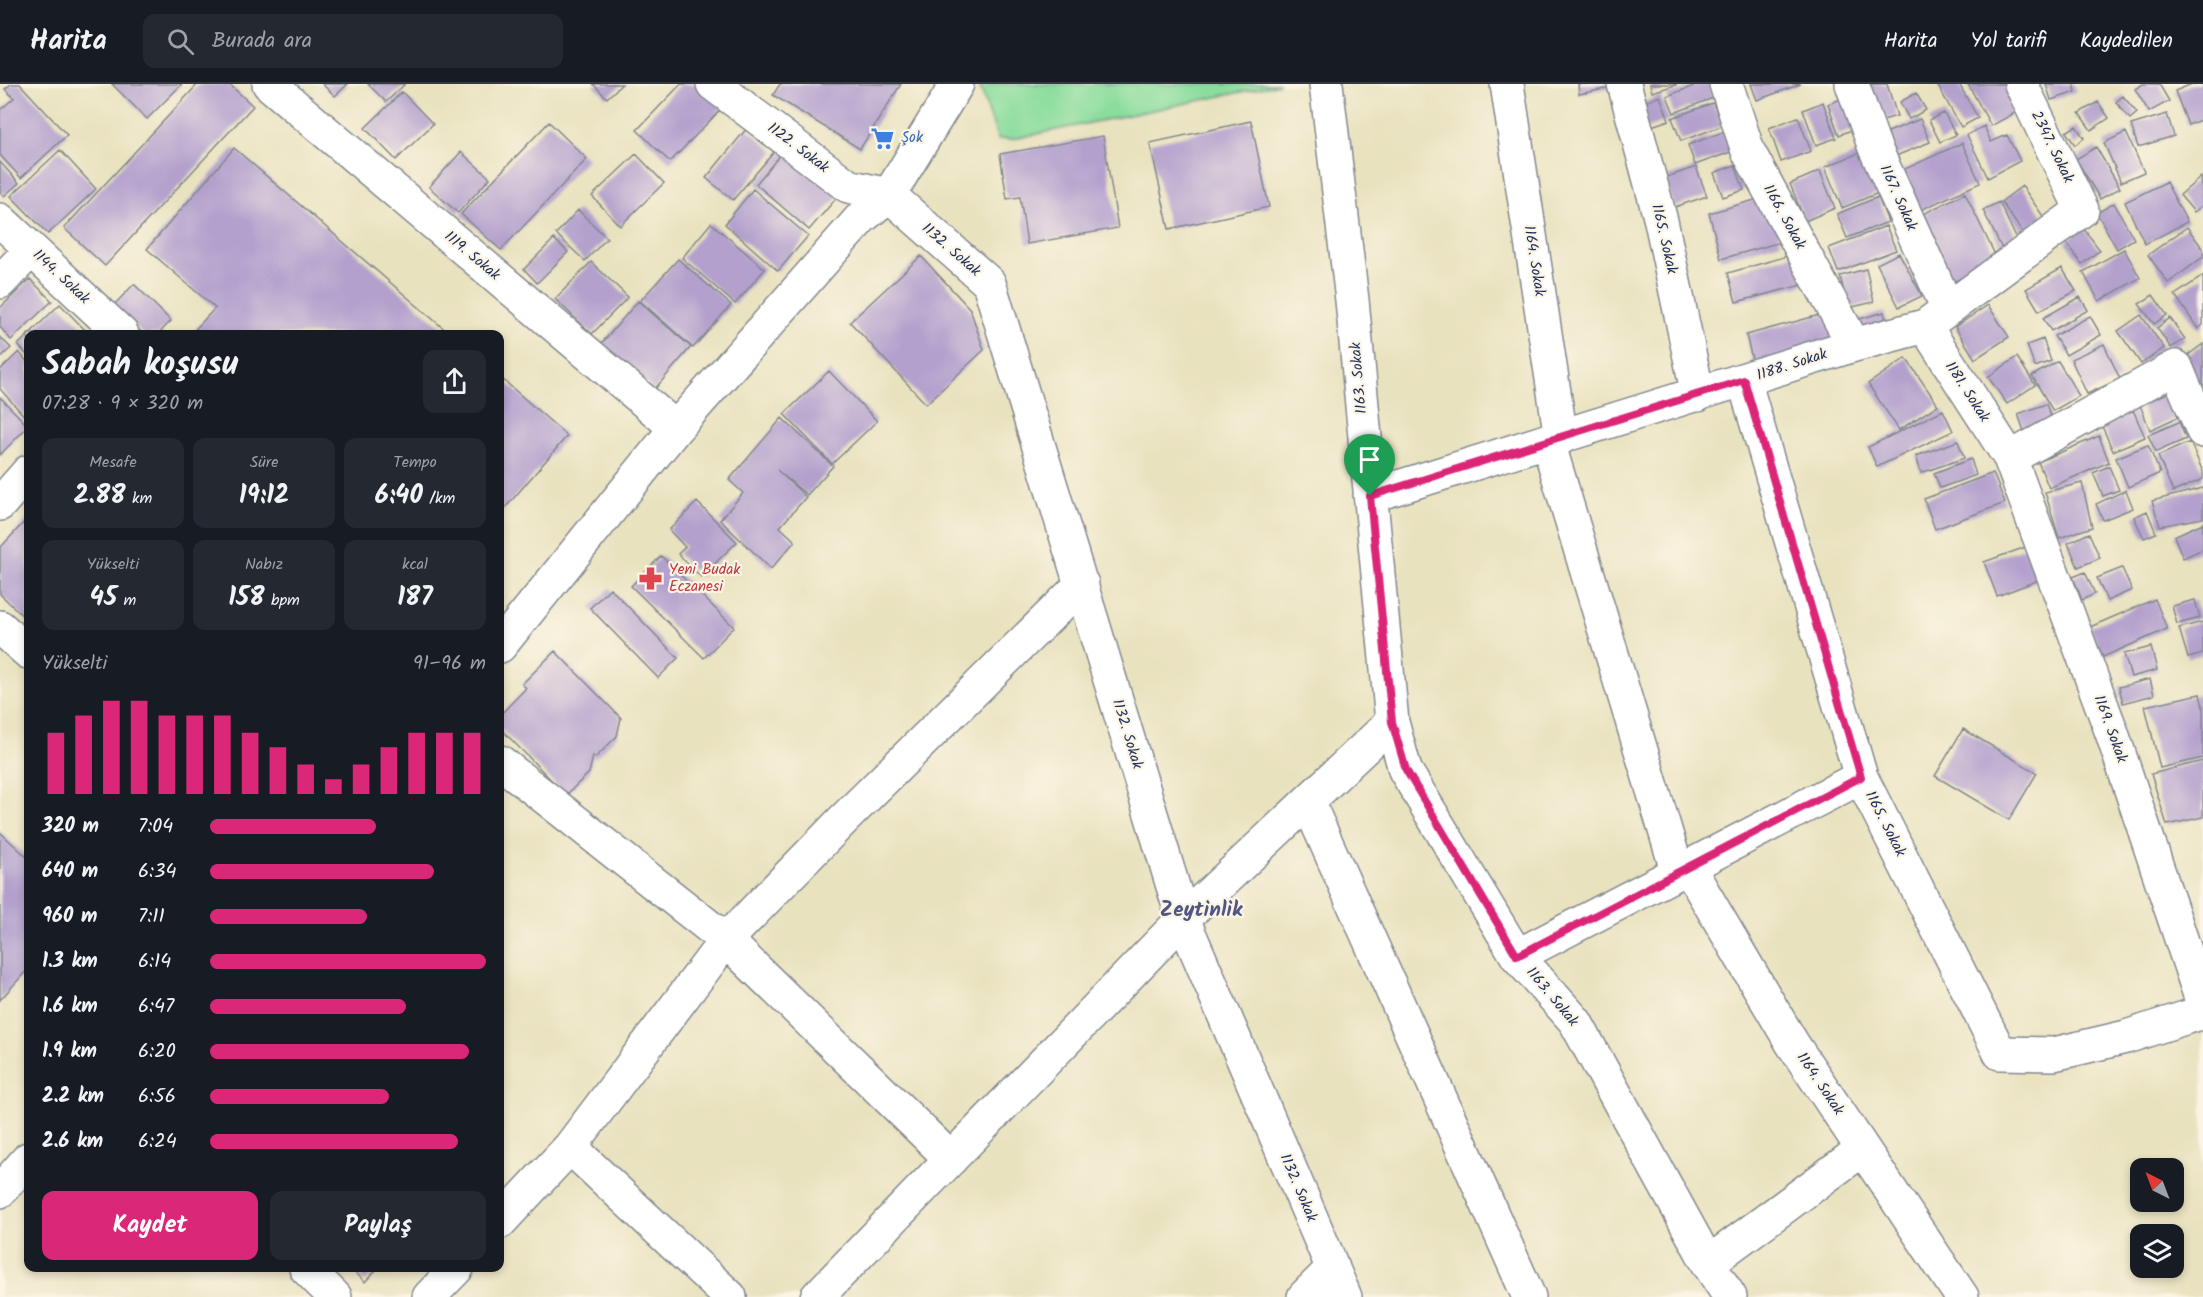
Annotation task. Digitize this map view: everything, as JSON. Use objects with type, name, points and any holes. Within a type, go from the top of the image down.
[{"type":"street","name":"1119. Sokak","points":[[269,84],[676,428]]},
{"type":"street","name":"1122. Sokak","points":[[713,84],[848,186],[889,195]]},
{"type":"street","points":[[504,641],[676,428],[861,218],[889,195],[957,84]]},
{"type":"street","name":"1163. Sokak","points":[[1326,84],[1352,300],[1392,722],[1406,770],[1517,956],[1575,1022],[1708,1263],[1730,1297]]},
{"type":"street","name":"1164. Sokak","points":[[1507,84],[1554,440],[1682,868],[1792,1043],[1962,1297]]},
{"type":"street","name":"1165. Sokak","points":[[1624,84],[1661,221],[1698,395]]},
{"type":"street","name":"1166. Sokak","points":[[1726,84],[1748,151],[1854,345]]},
{"type":"street","name":"1167. Sokak","points":[[1851,84],[1936,318]]},
{"type":"street","name":"2347. Sokak","points":[[2021,84],[2082,210]]},
{"type":"street","name":"1132. Sokak","points":[[889,195],[989,283],[1183,919],[1339,1283]]},
{"type":"street","name":"1188. Sokak","points":[[1370,496],[1698,395],[1936,318],[2082,210]]},
{"type":"street","name":"1144. Sokak","points":[[0,220],[118,330]]},
{"type":"street","points":[[0,282],[31,250]]},
{"type":"street","name":"1181. Sokak","points":[[1936,318],[2010,458]]},
{"type":"street","points":[[2010,458],[2176,367],[2203,431]]},
{"type":"street","name":"1165. Sokak","points":[[1744,380],[1861,777],[2000,1053],[2054,1054],[2126,1037],[2203,1012]]},
{"type":"street","name":"1169. Sokak","points":[[2010,458],[2112,733],[2203,1004]]},
{"type":"street","points":[[0,504],[24,477]]},
{"type":"street","points":[[504,1218],[570,1147],[726,940],[843,819],[1082,584]]},
{"type":"street","points":[[0,627],[24,648]]},
{"type":"street","points":[[817,1297],[1183,919],[1392,722]]},
{"type":"street","points":[[504,765],[726,940],[951,1159]]},
{"type":"street","points":[[1517,956],[1682,868],[1861,777]]},
{"type":"street","points":[[1308,802],[1529,1297]]},
{"type":"street","points":[[570,1147],[730,1297]]},
{"type":"street","points":[[1708,1263],[1863,1149]]},
{"type":"street","points":[[0,1191],[24,1164]]},
{"type":"street","points":[[310,1272],[335,1297]]},
{"type":"street","points":[[429,1297],[453,1272]]},
{"type":"street","points":[[1305,1297],[1339,1283]]},
{"type":"green space","points":[[983,84],[1280,84],[1012,139],[998,139],[980,87]]},
{"type":"building","points":[[11,84],[20,84],[67,135],[21,178],[0,155],[0,110],[14,98],[5,89]]},
{"type":"building","points":[[112,84],[182,84],[147,119]]},
{"type":"building","points":[[198,84],[229,84],[253,106],[105,266],[64,228]]},
{"type":"building","points":[[322,84],[348,84],[335,96]]},
{"type":"building","points":[[368,84],[405,84],[386,102]]},
{"type":"building","points":[[593,84],[622,84],[607,98]]},
{"type":"building","points":[[681,84],[702,84],[724,106],[670,162],[637,130]]},
{"type":"building","points":[[780,84],[901,84],[860,149],[773,95]]},
{"type":"building","points":[[1578,84],[1609,84],[1610,88],[1579,94]]},
{"type":"building","points":[[1650,84],[1676,84],[1676,85],[1652,92]]},
{"type":"building","points":[[1699,84],[1708,84],[1713,98],[1674,113],[1667,96]]},
{"type":"building","points":[[1751,84],[1801,84],[1757,100]]},
{"type":"building","points":[[1864,84],[1887,84],[1897,116],[1876,122]]},
{"type":"building","points":[[1959,84],[1978,118],[1961,127],[1938,86]]},
{"type":"building","points":[[1968,84],[2008,84],[2022,109],[1991,126]]},
{"type":"building","points":[[2046,84],[2074,84],[2076,92],[2051,100]]},
{"type":"building","points":[[2143,84],[2159,84],[2169,101],[2149,112],[2135,89]]},
{"type":"building","points":[[2192,84],[2203,84],[2203,119],[2188,125],[2175,91]]},
{"type":"building","points":[[402,92],[433,124],[396,160],[365,128]]},
{"type":"building","points":[[1916,93],[1926,110],[1909,119],[1900,102]]},
{"type":"building","points":[[1660,96],[1669,120],[1646,128],[1637,105]]},
{"type":"building","points":[[2123,96],[2137,113],[2130,119],[2116,102]]},
{"type":"building","points":[[1843,98],[1854,129],[1839,135],[1828,104]]},
{"type":"building","points":[[1823,102],[1836,138],[1816,145],[1803,110]]},
{"type":"building","points":[[2098,102],[2109,118],[2091,130],[2079,113]]},
{"type":"building","points":[[1713,103],[1722,126],[1681,141],[1672,118]]},
{"type":"building","points":[[1944,113],[1956,135],[1940,142],[1929,120]]},
{"type":"building","points":[[2167,114],[2174,136],[2138,147],[2131,125]]},
{"type":"building","points":[[1798,117],[1811,151],[1781,162],[1769,128]]},
{"type":"building","points":[[1920,119],[1930,142],[1891,158],[1881,135]]},
{"type":"building","points":[[1251,121],[1269,207],[1169,229],[1150,143]]},
{"type":"building","points":[[549,122],[587,159],[501,250],[461,214]]},
{"type":"building","points":[[1984,126],[1991,142],[2007,135],[2020,161],[1988,178],[1967,135]]},
{"type":"building","points":[[2076,126],[2084,138],[2075,145],[2066,132]]},
{"type":"building","points":[[747,128],[774,152],[733,200],[706,178]]},
{"type":"building","points":[[1731,129],[1739,149],[1695,165],[1688,145]]},
{"type":"building","points":[[2126,132],[2144,172],[2121,182],[2104,143]]},
{"type":"building","points":[[1103,136],[1118,228],[1027,244],[1020,197],[1007,199],[1000,154]]},
{"type":"building","points":[[1962,143],[1980,183],[1914,213],[1896,173]]},
{"type":"building","points":[[2096,147],[2120,188],[2100,199],[2076,159]]},
{"type":"building","points":[[234,148],[445,330],[195,330],[215,308],[147,249]]},
{"type":"building","points":[[785,149],[839,195],[809,230],[756,184]]},
{"type":"building","points":[[60,150],[96,189],[48,234],[11,196]]},
{"type":"building","points":[[1866,150],[1883,191],[1842,208],[1825,167]]},
{"type":"building","points":[[461,152],[490,178],[458,213],[429,187]]},
{"type":"building","points":[[636,154],[664,183],[620,226],[592,196]]},
{"type":"building","points":[[0,162],[19,183],[4,196],[0,192]]},
{"type":"building","points":[[1735,165],[1744,190],[1723,197],[1714,173]]},
{"type":"building","points":[[1696,167],[1707,196],[1675,207],[1664,178]]},
{"type":"building","points":[[1820,171],[1835,208],[1805,221],[1790,184]]},
{"type":"building","points":[[2201,177],[2203,205],[2194,212],[2180,195]]},
{"type":"building","points":[[2166,182],[2187,222],[2145,244],[2125,202]]},
{"type":"building","points":[[2022,186],[2045,219],[2024,234],[2001,202]]},
{"type":"building","points":[[753,189],[808,236],[778,271],[725,224]]},
{"type":"building","points":[[1965,193],[1998,261],[1951,283],[1919,216]]},
{"type":"building","points":[[1769,196],[1781,242],[1721,259],[1709,213]]},
{"type":"building","points":[[1878,197],[1888,222],[1847,238],[1837,214]]},
{"type":"building","points":[[1999,202],[2020,246],[2004,253],[1983,210]]},
{"type":"building","points":[[2114,203],[2134,239],[2117,249],[2097,213]]},
{"type":"building","points":[[578,210],[607,238],[585,261],[556,234]]},
{"type":"building","points":[[711,223],[765,269],[735,304],[682,258]]},
{"type":"building","points":[[1886,226],[1896,250],[1838,272],[1829,248]]},
{"type":"building","points":[[2187,227],[2203,249],[2203,257],[2168,283],[2148,255]]},
{"type":"building","points":[[2083,228],[2100,250],[2082,264],[2065,242]]},
{"type":"building","points":[[554,239],[568,252],[537,283],[524,269]]},
{"type":"building","points":[[2124,249],[2140,278],[2099,301],[2083,272]]},
{"type":"building","points":[[1798,253],[1806,284],[1736,302],[1728,273]]},
{"type":"building","points":[[1899,253],[1922,296],[1899,307],[1877,264]]},
{"type":"building","points":[[921,256],[970,309],[984,350],[926,404],[850,322]]},
{"type":"building","points":[[678,259],[731,305],[693,348],[640,301]]},
{"type":"building","points":[[591,262],[628,297],[592,334],[555,299]]},
{"type":"building","points":[[2062,268],[2076,291],[2039,311],[2026,289]]},
{"type":"building","points":[[1866,269],[1874,302],[1848,308],[1840,276]]},
{"type":"building","points":[[2203,276],[2203,325],[2198,329],[2175,295]]},
{"type":"building","points":[[30,279],[52,301],[11,340],[0,327],[0,308]]},
{"type":"building","points":[[134,284],[171,321],[162,330],[139,330],[114,305]]},
{"type":"building","points":[[2153,295],[2167,315],[2154,324],[2139,304]]},
{"type":"building","points":[[2080,297],[2088,310],[2051,331],[2043,318]]},
{"type":"building","points":[[638,301],[691,347],[654,390],[601,344]]},
{"type":"building","points":[[60,304],[85,330],[33,330]]},
{"type":"building","points":[[1988,305],[2009,337],[1975,359],[1955,327]]},
{"type":"building","points":[[1884,312],[1888,328],[1861,336],[1856,320]]},
{"type":"building","points":[[1827,313],[1836,345],[1754,367],[1746,335]]},
{"type":"building","points":[[2141,315],[2164,348],[2141,364],[2118,331]]},
{"type":"building","points":[[2090,316],[2101,335],[2066,355],[2054,336]]},
{"type":"building","points":[[2170,318],[2185,339],[2171,348],[2157,328]]},
{"type":"building","points":[[0,337],[11,348],[0,358]]},
{"type":"building","points":[[24,339],[24,352],[18,345]]},
{"type":"building","points":[[2043,339],[2051,361],[2035,367],[2027,345]]},
{"type":"building","points":[[2104,344],[2120,379],[2087,394],[2071,359]]},
{"type":"building","points":[[2203,344],[2203,393],[2179,362]]},
{"type":"building","points":[[19,352],[24,358],[24,416],[0,389],[0,370]]},
{"type":"building","points":[[2017,357],[2035,385],[2007,404],[1988,377]]},
{"type":"building","points":[[1906,358],[1938,405],[1899,430],[1868,384]]},
{"type":"building","points":[[2058,361],[2079,396],[2053,411],[2032,376]]},
{"type":"building","points":[[829,371],[877,421],[832,464],[784,414]]},
{"type":"building","points":[[504,381],[567,436],[504,509]]},
{"type":"building","points":[[2170,392],[2180,416],[2150,430],[2140,405]]},
{"type":"building","points":[[0,397],[24,422],[24,430],[0,455]]},
{"type":"building","points":[[2046,404],[2052,420],[2024,431],[2018,414]]},
{"type":"building","points":[[1943,410],[1953,431],[1877,467],[1868,447]]},
{"type":"building","points":[[2133,410],[2145,437],[2113,451],[2101,424]]},
{"type":"building","points":[[782,418],[833,466],[807,495],[777,470],[806,497],[780,527],[795,541],[771,569],[720,520],[743,493],[729,480]]},
{"type":"building","points":[[2179,422],[2186,439],[2156,452],[2148,435]]},
{"type":"building","points":[[2099,436],[2109,462],[2049,488],[2038,462]]},
{"type":"building","points":[[1958,441],[1964,458],[1921,473],[1916,456]]},
{"type":"building","points":[[2190,442],[2203,472],[2203,479],[2173,492],[2158,456]]},
{"type":"building","points":[[2148,445],[2160,473],[2128,487],[2116,458]]},
{"type":"building","points":[[1971,459],[1976,475],[1940,488],[1934,473]]},
{"type":"building","points":[[2109,466],[2119,490],[2103,496],[2093,473]]},
{"type":"building","points":[[1993,473],[2005,503],[1935,529],[1924,499]]},
{"type":"building","points":[[2082,483],[2092,527],[2059,538],[2045,492]]},
{"type":"building","points":[[2203,488],[2203,518],[2160,526],[2152,501]]},
{"type":"building","points":[[2126,490],[2133,508],[2103,520],[2096,504]]},
{"type":"building","points":[[697,502],[737,542],[701,577],[678,554],[685,547],[669,530]]},
{"type":"building","points":[[2147,511],[2156,533],[2144,538],[2134,517]]},
{"type":"building","points":[[24,522],[24,617],[0,594],[0,548]]},
{"type":"building","points":[[2203,523],[2203,549],[2183,558],[2174,536]]},
{"type":"building","points":[[2089,533],[2100,558],[2078,567],[2068,543]]},
{"type":"building","points":[[2026,547],[2039,580],[1997,596],[1984,562]]},
{"type":"building","points":[[661,556],[734,627],[704,658],[631,586]]},
{"type":"building","points":[[2122,568],[2132,590],[2107,601],[2097,578]]},
{"type":"building","points":[[2085,572],[2095,594],[2082,600],[2073,577]]},
{"type":"building","points":[[610,588],[678,658],[658,678],[590,608]]},
{"type":"building","points":[[2155,599],[2167,629],[2103,657],[2090,627]]},
{"type":"building","points":[[2195,600],[2200,618],[2177,624],[2172,606]]},
{"type":"building","points":[[2203,622],[2203,654],[2188,658],[2179,628]]},
{"type":"building","points":[[2151,647],[2157,670],[2131,677],[2124,654]]},
{"type":"building","points":[[555,651],[621,718],[617,736],[595,758],[593,756],[589,773],[566,795],[504,732],[504,711],[526,688],[522,684]]},
{"type":"building","points":[[2150,679],[2154,695],[2123,703],[2119,687]]},
{"type":"building","points":[[2200,694],[2203,707],[2203,758],[2160,768],[2145,706]]},
{"type":"building","points":[[1963,729],[2037,773],[2009,820],[1935,776]]},
{"type":"building","points":[[2203,761],[2203,817],[2167,825],[2151,774]]},
{"type":"building","points":[[0,832],[24,854],[24,973],[0,1000]]},
{"type":"building","points":[[355,1272],[374,1272],[365,1282]]},
{"type":"place","name":"Şok","points":[[883,138]]},
{"type":"place","name":"Yeni Budak Eczanesi","points":[[651,579]]},
{"type":"district","name":"Zeytinlik","points":[[1201,910]]},
{"type":"route","points":[[1744,380],[1861,777],[1677,870],[1517,956],[1406,770],[1392,722],[1370,496],[1744,380]]}]
